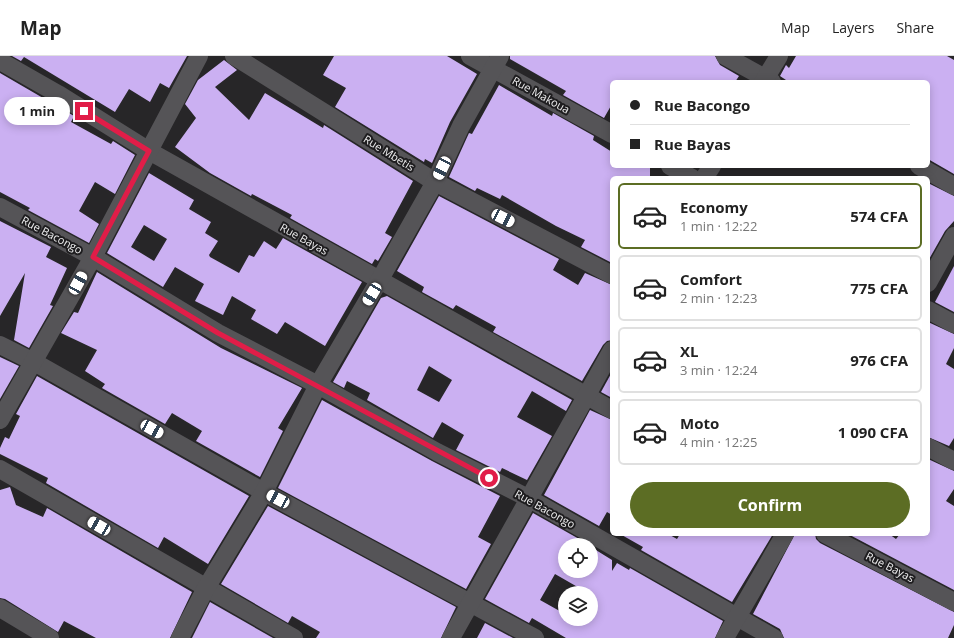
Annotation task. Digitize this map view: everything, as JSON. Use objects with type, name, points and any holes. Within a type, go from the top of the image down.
[{"type":"street","points":[[0,420],[93,257],[199,56]]},
{"type":"street","name":"Rue Mbetis","points":[[234,56],[435,182],[610,274]]},
{"type":"street","name":"Rue Makoua","points":[[470,56],[497,62],[610,133]]},
{"type":"street","points":[[725,56],[765,80]]},
{"type":"street","points":[[767,80],[779,56]]},
{"type":"street","name":"Rue Bayas","points":[[0,62],[58,94],[149,151],[379,281],[610,409]]},
{"type":"street","points":[[180,638],[206,588],[264,492],[318,385],[435,182],[461,126],[497,62]]},
{"type":"street","points":[[674,168],[688,176]]},
{"type":"street","points":[[922,168],[954,186]]},
{"type":"street","name":"Rue Bacongo","points":[[0,207],[93,257],[218,333],[318,385],[437,452],[528,498],[736,618],[774,638]]},
{"type":"street","points":[[930,279],[954,236]]},
{"type":"street","points":[[930,311],[954,324]]},
{"type":"street","points":[[0,345],[34,362],[264,492],[535,638]]},
{"type":"street","points":[[451,638],[610,354]]},
{"type":"street","points":[[930,448],[954,461]]},
{"type":"street","points":[[0,468],[294,638]]},
{"type":"street","points":[[725,638],[784,536]]},
{"type":"street","name":"Rue Bayas","points":[[829,536],[916,580],[954,602]]},
{"type":"street","points":[[0,608],[50,638]]},
{"type":"building","points":[[12,56],[187,56],[169,88],[160,83],[150,102],[129,89],[115,112],[24,57],[21,61]]},
{"type":"building","points":[[334,56],[447,56],[477,74],[450,122],[432,163],[425,159],[424,162],[335,107],[346,88],[323,75]]},
{"type":"building","points":[[510,56],[715,56],[720,65],[739,76],[736,80],[610,80],[610,108],[604,118],[563,95],[566,91],[510,59]]},
{"type":"building","points":[[796,56],[947,56],[954,60],[954,174],[930,160],[930,80],[786,80],[780,76],[786,65],[789,68]]},
{"type":"building","points":[[224,60],[237,70],[215,87],[249,120],[265,93],[323,128],[324,125],[413,181],[385,233],[392,237],[378,261],[375,259],[372,264],[290,218],[292,215],[252,194],[251,196],[210,173],[175,147],[196,118],[185,104],[198,80]]},
{"type":"building","points":[[0,73],[74,116],[71,122],[111,144],[113,141],[135,155],[115,194],[95,182],[79,211],[99,224],[89,243],[28,210],[30,208],[0,192]]},
{"type":"building","points":[[499,85],[552,116],[553,113],[594,136],[593,140],[610,151],[610,168],[650,168],[650,176],[610,176],[610,262],[581,247],[585,240],[556,226],[502,195],[500,199],[477,188],[475,191],[449,177],[469,133],[472,134]]},
{"type":"building","points":[[149,173],[194,200],[189,209],[211,222],[205,233],[218,241],[209,255],[210,257],[239,273],[249,255],[254,257],[264,241],[276,249],[283,238],[362,282],[325,346],[285,322],[277,334],[251,319],[256,310],[232,296],[223,315],[195,301],[204,284],[175,267],[163,287],[107,253]],"holes":[[[144,225],[167,239],[154,261],[131,247]]]},
{"type":"building","points":[[930,184],[954,196],[954,221],[945,231],[930,257]]},
{"type":"building","points":[[439,196],[559,259],[553,270],[578,285],[585,273],[610,284],[610,340],[603,345],[582,381],[493,332],[496,327],[456,305],[453,309],[422,292],[424,287],[397,271]]},
{"type":"building","points":[[0,221],[51,247],[46,257],[67,268],[50,305],[53,306],[29,348],[14,340],[25,273],[0,316]]},
{"type":"building","points":[[954,266],[954,312],[935,302]]},
{"type":"building","points":[[97,272],[221,348],[302,388],[278,428],[283,431],[260,477],[196,441],[202,431],[172,413],[165,424],[102,388],[105,384],[85,371],[97,350],[61,333],[74,312],[78,313]]},
{"type":"building","points":[[387,296],[572,400],[566,411],[532,391],[517,417],[552,436],[527,480],[502,468],[500,472],[456,450],[464,435],[442,422],[433,438],[367,400],[370,393],[347,381],[344,388],[333,382],[381,298]],"holes":[[[429,366],[452,380],[439,402],[417,390]]]},
{"type":"building","points":[[930,323],[954,334],[954,348],[946,364],[954,369],[954,438],[949,446],[930,438]]},
{"type":"building","points":[[0,357],[19,366],[0,399]]},
{"type":"building","points":[[37,376],[249,496],[208,564],[164,537],[158,548],[46,483],[48,478],[0,454],[0,448],[5,437],[9,439],[20,416],[16,414]]},
{"type":"building","points":[[610,376],[610,397],[601,392]]},
{"type":"building","points":[[322,400],[432,461],[500,496],[478,537],[491,544],[466,589],[278,488]]},
{"type":"building","points":[[590,410],[610,419],[610,514],[607,512],[599,526],[544,495]]},
{"type":"building","points":[[930,460],[954,471],[954,489],[946,501],[954,506],[954,590],[852,536],[892,536],[896,539],[898,536],[930,536]]},
{"type":"building","points":[[10,487],[16,505],[43,517],[47,508],[192,592],[170,638],[96,638],[64,621],[58,632],[5,599],[0,598],[0,490]]},
{"type":"building","points":[[268,506],[456,607],[441,638],[316,638],[320,632],[292,616],[288,623],[221,584]]},
{"type":"building","points":[[533,513],[577,538],[558,538],[558,576],[555,574],[540,600],[558,610],[558,626],[598,626],[598,586],[576,586],[562,578],[598,578],[598,551],[612,560],[612,571],[617,563],[629,570],[630,568],[723,621],[715,638],[566,638],[532,618],[529,623],[485,599]]},
{"type":"building","points":[[624,536],[672,536],[677,539],[679,536],[772,536],[732,602],[641,550],[643,547]]},
{"type":"building","points":[[794,536],[815,536],[820,543],[954,612],[954,625],[948,638],[784,638],[780,629],[753,614]]},
{"type":"building","points":[[210,602],[273,638],[192,638]]},
{"type":"building","points":[[485,623],[513,638],[477,638]]},
{"type":"route","points":[[84,111],[149,151],[93,257],[218,333],[318,385],[437,452],[489,478]]}]
